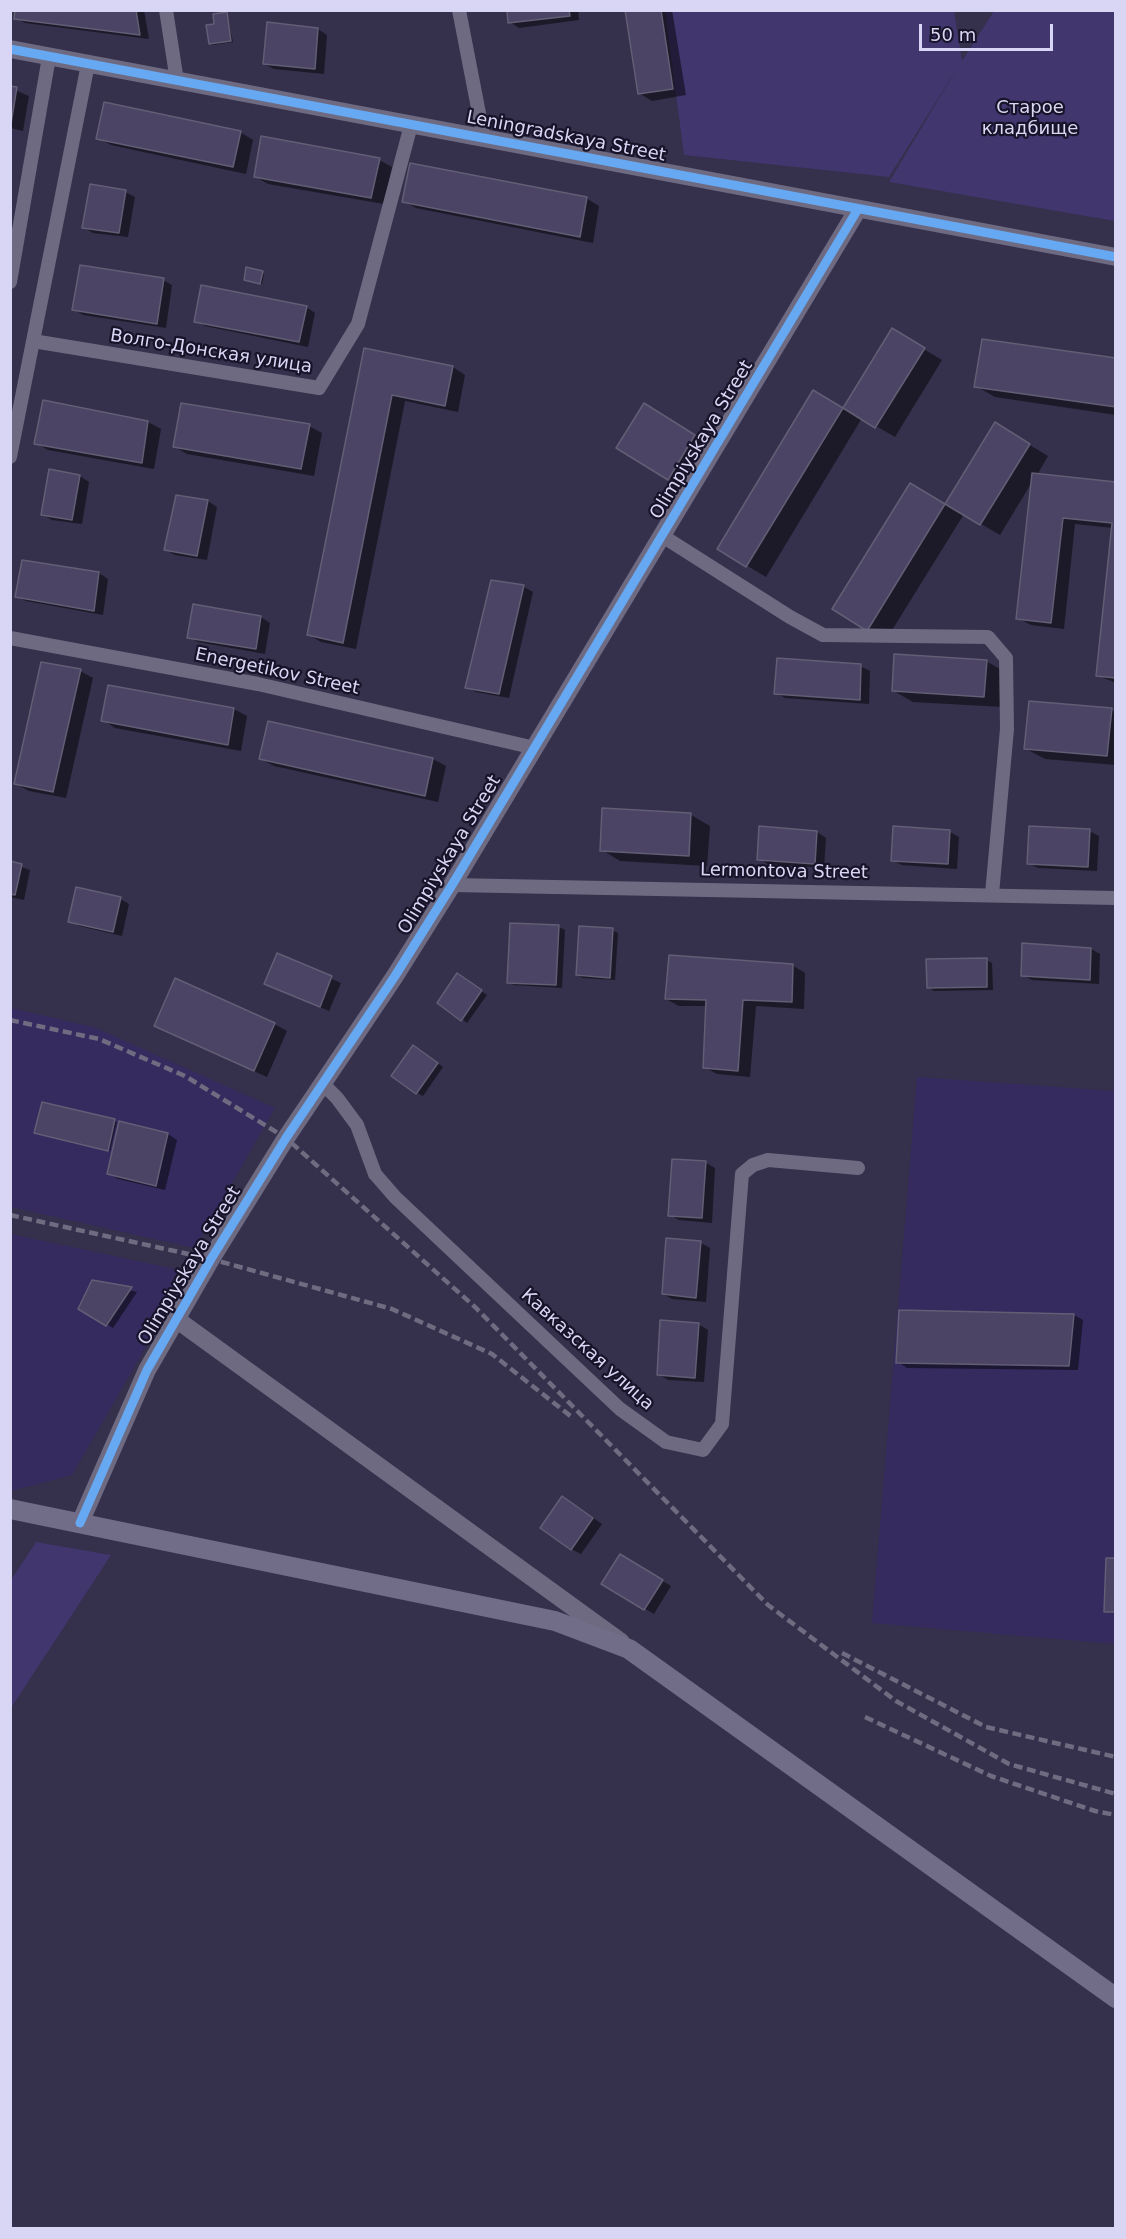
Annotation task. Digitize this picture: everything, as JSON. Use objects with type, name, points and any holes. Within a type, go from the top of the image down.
[{"type":"main road","points":[[10,1509],[555,1621],[630,1649],[1116,1998]]},
{"type":"street","points":[[166,10],[177,81]]},
{"type":"street","points":[[459,10],[484,139]]},
{"type":"street","name":"Leningradskaya Street","points":[[10,50],[1116,257]]},
{"type":"street","points":[[10,282],[49,57]]},
{"type":"street","points":[[10,457],[88,64]]},
{"type":"street","name":"Волго-Донская улица","points":[[33,341],[319,388],[358,324],[411,125]]},
{"type":"street","name":"Olimpiyskaya Street","points":[[80,1523],[147,1370],[176,1319],[280,1148],[452,885],[664,537],[858,209]]},
{"type":"street","points":[[664,537],[790,617],[823,635],[988,637],[1006,658],[1007,729],[992,894]]},
{"type":"street","name":"Energetikov Street","points":[[10,638],[258,684],[535,748]]},
{"type":"street","name":"Lermontova Street","points":[[452,885],[1116,898]]},
{"type":"street","name":"Кавказская улица","points":[[322,1083],[338,1098],[357,1125],[375,1174],[395,1197],[620,1409],[666,1442],[703,1450],[722,1424],[742,1174],[753,1165],[768,1160],[858,1168]]},
{"type":"street","points":[[176,1319],[630,1649]]},
{"type":"shaded area","points":[[11,1008],[96,1028],[275,1108],[195,1248],[11,1207]]},
{"type":"shaded area","points":[[917,1077],[1115,1091],[1115,1644],[872,1623]]},
{"type":"shaded area","points":[[11,1234],[189,1272],[72,1475],[11,1491]]},
{"type":"green space","name":"Старое кладбище","points":[[665,11],[954,11],[962,61],[994,11],[1115,11],[1115,221],[889,182],[959,65],[889,177],[684,155]]},
{"type":"green space","points":[[36,1542],[111,1555],[11,1708],[11,1580]]},
{"type":"building","points":[[15,10],[136,10],[140,35],[14,19]]},
{"type":"building","points":[[507,10],[569,10],[570,16],[508,23]]},
{"type":"building","points":[[625,10],[661,10],[673,89],[638,94]]},
{"type":"building","points":[[227,12],[231,41],[209,44],[206,25],[214,24],[213,14]]},
{"type":"building","points":[[267,22],[318,28],[315,69],[263,64]]},
{"type":"building","points":[[10,86],[17,87],[11,124],[10,124]]},
{"type":"building","points":[[104,102],[241,131],[233,167],[96,139]]},
{"type":"building","points":[[261,136],[380,158],[371,198],[254,177]]},
{"type":"building","points":[[410,163],[587,197],[580,237],[402,202]]},
{"type":"building","points":[[90,184],[126,190],[119,233],[82,228]]},
{"type":"building","points":[[80,265],[164,278],[157,324],[72,310]]},
{"type":"building","points":[[246,267],[263,271],[260,284],[244,280]]},
{"type":"building","points":[[201,285],[307,306],[299,342],[194,322]]},
{"type":"building","points":[[892,328],[925,348],[875,428],[843,408]]},
{"type":"building","points":[[982,339],[1116,358],[1116,407],[974,387]]},
{"type":"building","points":[[364,348],[453,366],[445,406],[392,395],[343,643],[307,635]]},
{"type":"building","points":[[813,390],[843,408],[746,567],[717,549]]},
{"type":"building","points":[[43,400],[148,421],[142,463],[34,444]]},
{"type":"building","points":[[181,403],[310,424],[301,469],[173,447]]},
{"type":"building","points":[[644,403],[695,435],[668,480],[616,448]]},
{"type":"building","points":[[995,422],[1030,444],[980,525],[945,504]]},
{"type":"building","points":[[49,469],[80,475],[72,520],[41,515]]},
{"type":"building","points":[[1032,473],[1116,482],[1116,678],[1096,676],[1112,523],[1063,518],[1051,623],[1016,619]]},
{"type":"building","points":[[910,483],[945,504],[867,631],[832,609]]},
{"type":"building","points":[[176,495],[208,500],[197,556],[164,550]]},
{"type":"building","points":[[22,560],[99,572],[94,611],[15,597]]},
{"type":"building","points":[[491,580],[524,585],[499,694],[465,688]]},
{"type":"building","points":[[193,604],[261,616],[256,649],[187,638]]},
{"type":"building","points":[[894,654],[987,660],[984,697],[892,691]]},
{"type":"building","points":[[777,658],[861,664],[860,700],[774,694]]},
{"type":"building","points":[[41,662],[81,669],[53,792],[14,784]]},
{"type":"building","points":[[108,685],[234,708],[228,745],[101,721]]},
{"type":"building","points":[[1029,701],[1112,708],[1107,756],[1024,749]]},
{"type":"building","points":[[268,721],[433,758],[425,796],[259,759]]},
{"type":"building","points":[[602,808],[691,813],[689,856],[600,851]]},
{"type":"building","points":[[759,826],[817,831],[815,864],[757,860]]},
{"type":"building","points":[[893,826],[950,830],[948,864],[891,861]]},
{"type":"building","points":[[1029,826],[1090,829],[1088,867],[1027,864]]},
{"type":"building","points":[[10,861],[22,864],[15,895],[10,894]]},
{"type":"building","points":[[76,887],[121,897],[113,932],[68,922]]},
{"type":"building","points":[[510,923],[559,925],[556,985],[507,983]]},
{"type":"building","points":[[579,926],[613,928],[610,978],[576,975]]},
{"type":"building","points":[[1022,943],[1091,948],[1090,980],[1021,976]]},
{"type":"building","points":[[277,953],[332,976],[320,1007],[264,984]]},
{"type":"building","points":[[669,955],[793,964],[792,1002],[743,1000],[738,1071],[703,1068],[706,1000],[665,999]]},
{"type":"building","points":[[987,958],[987,987],[927,988],[926,959]]},
{"type":"building","points":[[457,973],[482,990],[461,1021],[437,1003]]},
{"type":"building","points":[[175,978],[275,1023],[254,1071],[154,1026]]},
{"type":"building","points":[[413,1045],[438,1063],[416,1094],[391,1076]]},
{"type":"building","points":[[42,1102],[115,1119],[108,1151],[34,1133]]},
{"type":"building","points":[[119,1121],[168,1133],[156,1186],[107,1174]]},
{"type":"building","points":[[672,1159],[706,1161],[702,1218],[668,1216]]},
{"type":"building","points":[[666,1238],[701,1241],[696,1298],[662,1294]]},
{"type":"building","points":[[92,1280],[132,1287],[106,1326],[78,1309]]},
{"type":"building","points":[[899,1310],[1074,1314],[1069,1366],[896,1363]]},
{"type":"building","points":[[660,1320],[699,1323],[695,1378],[657,1375]]},
{"type":"building","points":[[562,1496],[593,1518],[571,1550],[540,1528]]},
{"type":"building","points":[[620,1554],[663,1580],[644,1610],[601,1584]]},
{"type":"building","points":[[1106,1558],[1116,1558],[1116,1612],[1104,1612]]},
{"type":"railway","points":[[10,1020],[99,1039],[185,1076],[286,1138],[475,1307],[768,1605],[896,1701],[1009,1764],[1116,1794]]},
{"type":"railway","points":[[10,1215],[211,1259],[392,1309],[492,1354],[573,1418]]},
{"type":"railway","points":[[842,1653],[986,1727],[1116,1757]]},
{"type":"railway","points":[[865,1717],[991,1776],[1095,1811],[1116,1815]]},
{"type":"cycle path","points":[[10,49],[1116,257]]},
{"type":"cycle path","points":[[80,1523],[147,1370],[211,1259],[286,1138],[395,976],[452,885],[858,209]]}]
